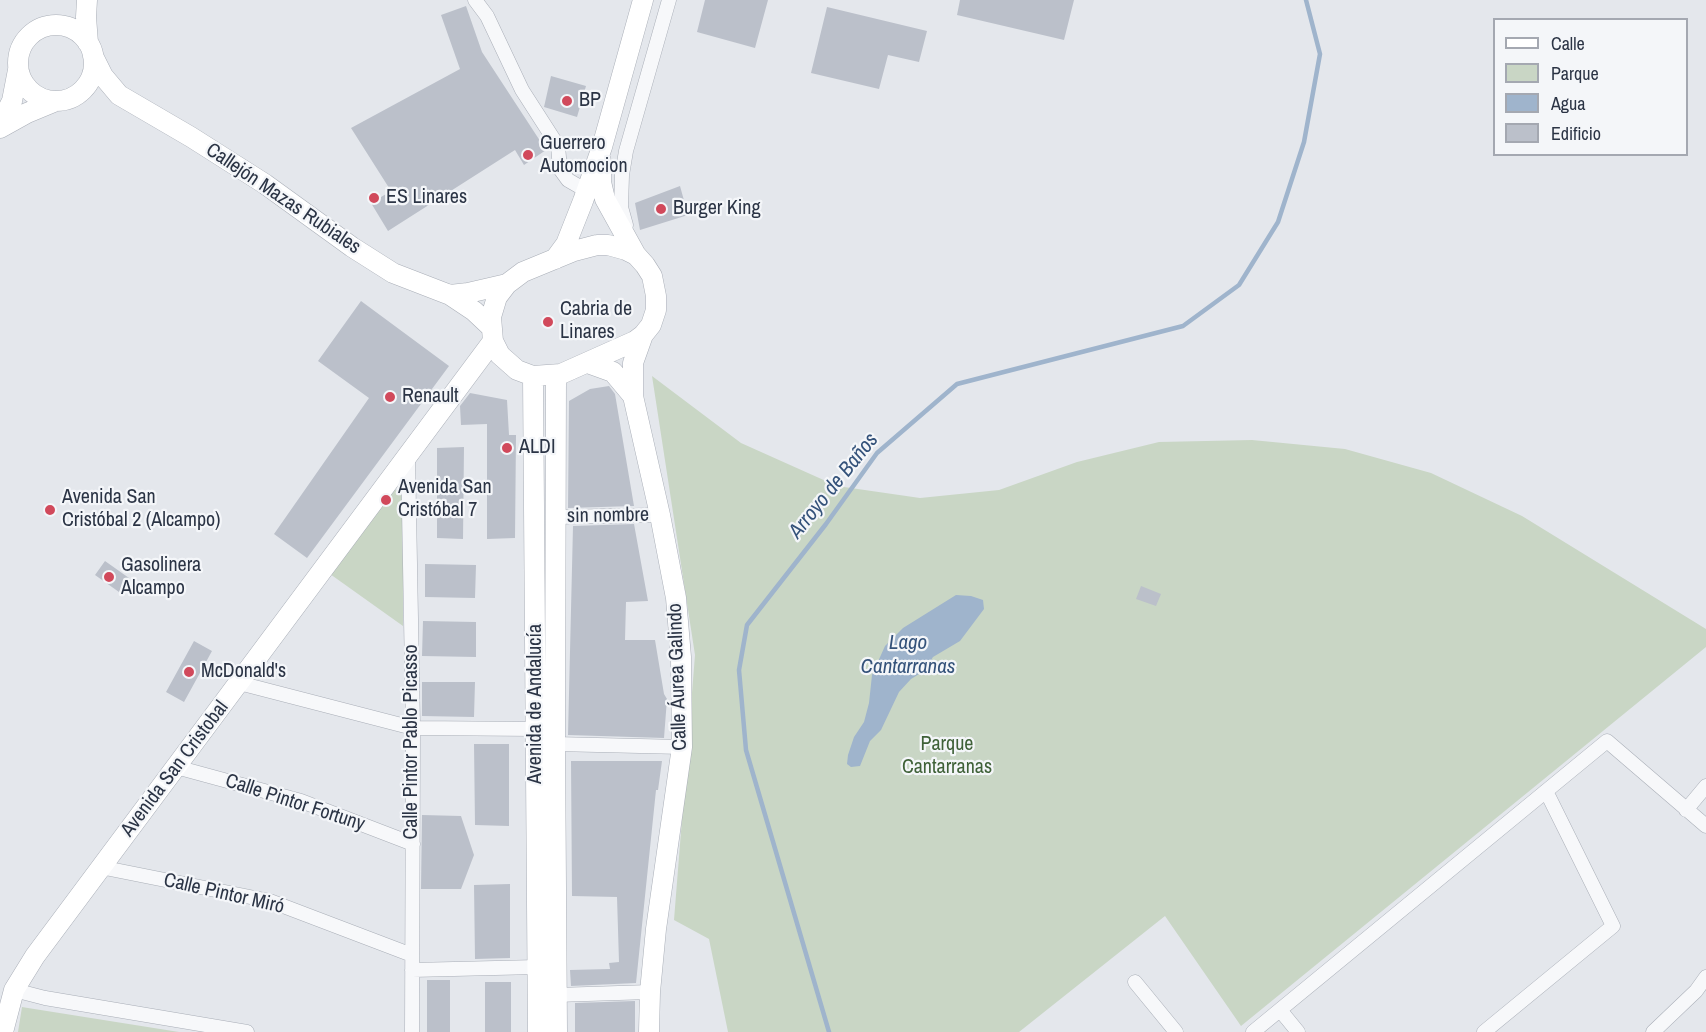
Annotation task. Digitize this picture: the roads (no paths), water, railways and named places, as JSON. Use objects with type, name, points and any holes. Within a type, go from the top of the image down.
[{"type":"main road","points":[[0,126],[12,101],[20,50],[27,39],[42,28],[55,25],[69,15],[80,0]]},
{"type":"main road","points":[[0,126],[63,100],[83,89],[89,81],[93,67],[86,17],[87,0]]},
{"type":"main road","points":[[555,259],[569,238],[602,147],[643,0]]},
{"type":"main road","points":[[55,25],[77,30],[91,50],[104,76],[119,95]]},
{"type":"main road","points":[[18,70],[23,82],[39,97],[63,100],[96,94],[119,95]]},
{"type":"main road","name":"Callejón Mazas Rubiales","points":[[119,95],[265,184],[352,247],[393,273],[450,295],[474,311],[492,334]]},
{"type":"main road","points":[[602,147],[600,173],[604,194],[636,255],[652,276],[656,296],[651,325],[643,335],[628,345],[556,376],[533,376],[521,372],[500,355],[492,334],[494,303],[507,284],[523,272],[580,249],[597,245],[614,246],[636,255]]},
{"type":"main road","points":[[450,295],[507,284]]},
{"type":"main road","name":"Avenida San Cristobal","points":[[3,1032],[14,990],[36,956],[408,453],[492,334]]},
{"type":"main road","points":[[633,396],[633,363],[643,335]]},
{"type":"main road","points":[[588,363],[613,372],[633,396]]},
{"type":"main road","name":"Avenida de Andalucía","points":[[533,376],[538,1032]]},
{"type":"main road","name":"Avenida de Andalucía","points":[[556,376],[557,1032]]},
{"type":"main road","name":"Calle Áurea Galindo","points":[[633,396],[676,597],[681,657],[682,747],[656,929],[649,1032]]},
{"type":"street","points":[[475,0],[487,16],[522,90],[558,146],[560,169],[568,180],[587,191]]},
{"type":"street","points":[[636,255],[621,207],[622,175],[669,0]]},
{"type":"street","name":"Calle Pintor Pablo Picasso","points":[[408,453],[413,728],[412,1032]]},
{"type":"street","name":"sin nombre","points":[[555,517],[660,515]]},
{"type":"street","points":[[239,683],[413,728],[536,729]]},
{"type":"street","points":[[1253,1032],[1607,741],[1706,826]]},
{"type":"street","points":[[555,744],[682,747]]},
{"type":"street","name":"Calle Pintor Fortuny","points":[[176,767],[301,801],[413,844]]},
{"type":"street","points":[[1686,810],[1706,786]]},
{"type":"street","points":[[1484,1032],[1613,926],[1546,791]]},
{"type":"street","name":"Calle Pintor Miró","points":[[100,867],[270,901],[412,955]]},
{"type":"street","points":[[412,969],[537,968]]},
{"type":"street","points":[[1653,1032],[1696,991],[1706,977]]},
{"type":"street","points":[[1135,982],[1168,1029]]},
{"type":"street","points":[[14,990],[199,1028],[247,1032]]},
{"type":"street","points":[[556,995],[650,992]]},
{"type":"street","points":[[1280,1010],[1298,1032]]},
{"type":"water","name":"Lago Cantarranas","points":[[956,595],[983,600],[984,609],[960,641],[933,657],[924,671],[911,679],[899,692],[881,730],[870,741],[860,766],[851,767],[847,764],[848,755],[854,737],[864,722],[872,675],[885,646],[903,628]]},
{"type":"waterway","name":"Arroyo de Baños","points":[[829,1032],[746,750],[739,670],[747,625],[826,524],[877,453],[957,384],[1183,326],[1239,285],[1278,222],[1304,142],[1320,54],[1306,0]]},
{"type":"place","name":"BP","points":[[567,101]]},
{"type":"place","name":"Guerrero Automocion","points":[[528,155]]},
{"type":"place","name":"ES Linares","points":[[374,198]]},
{"type":"place","name":"Burger King","points":[[661,209]]},
{"type":"place","name":"Cabria de Linares","points":[[548,322]]},
{"type":"place","name":"Renault","points":[[390,397]]},
{"type":"place","name":"ALDI","points":[[507,448]]},
{"type":"place","name":"Avenida San Cristóbal 7","points":[[386,500]]},
{"type":"place","name":"Avenida San Cristóbal 2 (Alcampo)","points":[[50,510]]},
{"type":"place","name":"Gasolinera Alcampo","points":[[109,577]]},
{"type":"place","name":"McDonald's","points":[[189,672]]},
{"type":"park label","name":"Parque Cantarranas","points":[[947,756]]}]
